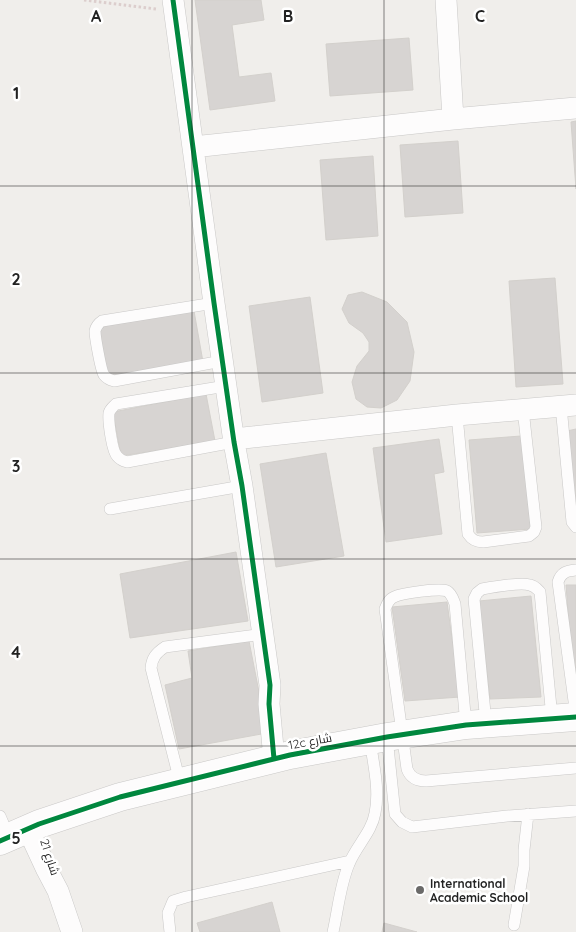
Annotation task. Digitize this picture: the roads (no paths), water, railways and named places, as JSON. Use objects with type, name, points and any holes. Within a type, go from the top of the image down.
[{"type":"street","points":[[446,0],[452,120]]},
{"type":"street","points":[[174,6],[222,361],[270,685],[269,704],[282,757]]},
{"type":"street","points":[[193,147],[576,108]]},
{"type":"street","points":[[234,441],[457,415],[569,406]]},
{"type":"street","name":"12c شارع","points":[[15,830],[120,797],[282,757],[387,737],[476,725],[568,717]]},
{"type":"street","name":"شارع 21","points":[[15,830],[47,870],[58,891],[72,932]]},
{"type":"lane","points":[[214,303],[102,320],[97,324],[95,330],[102,373],[107,379],[114,381],[222,361]]},
{"type":"lane","points":[[226,386],[116,404],[111,408],[109,421],[115,455],[120,460],[127,462],[234,441]]},
{"type":"lane","points":[[569,406],[572,522],[576,527]]},
{"type":"lane","points":[[457,415],[468,534],[477,542],[483,542],[529,536],[536,527],[523,409]]},
{"type":"lane","points":[[110,509],[242,486]]},
{"type":"lane","points":[[568,717],[558,582],[560,576],[565,572],[576,570]]},
{"type":"lane","points":[[476,725],[474,599],[482,589],[521,584],[528,584],[540,592],[568,717]]},
{"type":"lane","points":[[476,725],[453,597],[441,589],[394,596],[388,602],[385,609],[387,737],[395,814],[402,822],[412,827],[528,814],[576,811]]},
{"type":"lane","points":[[180,782],[151,668],[152,659],[157,652],[165,648],[263,634]]},
{"type":"lane","points":[[387,737],[412,777],[421,781],[576,768]]},
{"type":"lane","points":[[333,932],[345,874],[375,815],[377,802],[376,788],[387,737]]},
{"type":"lane","points":[[514,925],[524,866],[528,814]]},
{"type":"lane","points":[[170,932],[168,912],[173,901],[350,861]]},
{"type":"place","name":"International Academic School","points":[[420,890]]}]
